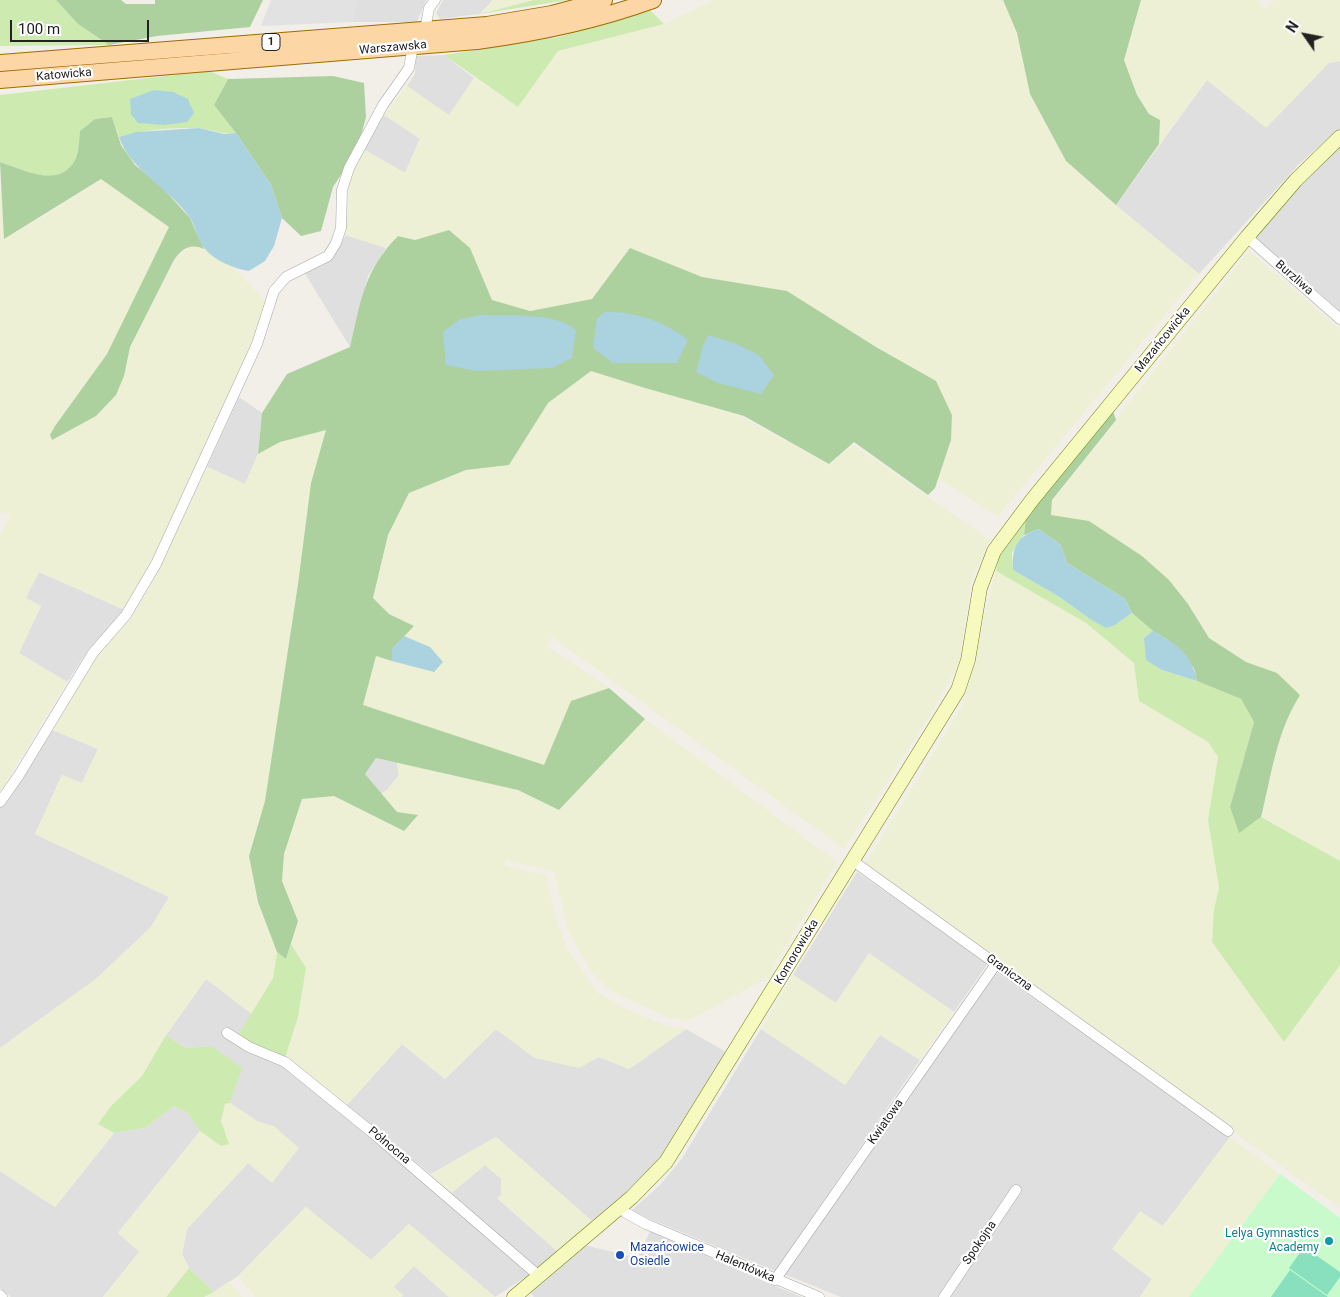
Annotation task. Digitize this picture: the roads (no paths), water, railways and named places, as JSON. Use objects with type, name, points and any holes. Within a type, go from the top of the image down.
[{"type":"main road","name":"Warszawska","points":[[116,54],[425,30],[512,21],[552,14],[604,0]]},
{"type":"main road","name":"Warszawska","points":[[129,70],[528,35],[588,21],[653,0]]},
{"type":"main road","name":"Katowicka","points":[[0,63],[116,54]]},
{"type":"main road","name":"Katowicka","points":[[0,80],[129,70]]},
{"type":"street","points":[[425,30],[429,8],[435,0]]},
{"type":"street","points":[[0,802],[19,775],[93,653],[126,615],[156,564],[257,344],[274,291],[286,277],[328,256],[336,243],[341,228],[342,190],[348,168],[383,105],[409,68],[413,46]]},
{"type":"street","name":"Mazańcowicka","points":[[994,551],[1032,500],[1247,237],[1296,180],[1340,137]]},
{"type":"street","name":"Burzliwa","points":[[1247,237],[1340,319]]},
{"type":"street","name":"Komorowicka","points":[[521,1295],[540,1276],[653,1177],[666,1162],[958,690],[968,660],[980,588],[994,551]]},
{"type":"street","name":"Graniczna","points":[[853,861],[1228,1131]]},
{"type":"street","name":"Kwiatowa","points":[[775,1280],[996,964]]},
{"type":"street","name":"Północna","points":[[227,1033],[249,1047],[285,1062],[373,1133],[540,1276]]},
{"type":"street","name":"Spokojna","points":[[944,1297],[1016,1190]]},
{"type":"street","name":"Halentówka","points":[[620,1207],[626,1213],[646,1224],[805,1295],[819,1297]]},
{"type":"water","points":[[154,90],[173,92],[188,99],[194,113],[187,122],[164,125],[138,123],[131,114],[130,99]]},
{"type":"water","points":[[199,128],[224,134],[236,133],[271,185],[282,218],[274,246],[265,261],[249,271],[226,264],[205,249],[190,218],[182,207],[132,160],[119,137],[136,132]]},
{"type":"water","points":[[605,312],[627,313],[649,319],[670,328],[688,340],[677,363],[613,363],[593,348],[597,318]]},
{"type":"water","points":[[482,315],[544,317],[567,324],[576,330],[572,358],[552,368],[477,371],[446,365],[443,332],[460,319]]},
{"type":"water","points":[[708,335],[734,343],[759,355],[774,375],[761,394],[718,383],[696,372]]},
{"type":"water","points":[[1038,529],[1060,544],[1067,563],[1125,599],[1132,613],[1115,625],[1106,628],[1058,596],[1013,570],[1013,555],[1017,544],[1025,536]]},
{"type":"water","points":[[1153,631],[1182,650],[1191,663],[1197,681],[1162,670],[1146,660],[1144,638]]},
{"type":"water","points":[[404,636],[430,647],[443,662],[434,672],[392,661],[392,649]]},
{"type":"place","name":"Lelya Gymnastics Academy","points":[[1329,1241]]},
{"type":"place","name":"Mazańcowice Osiedle","points":[[620,1255]]}]
